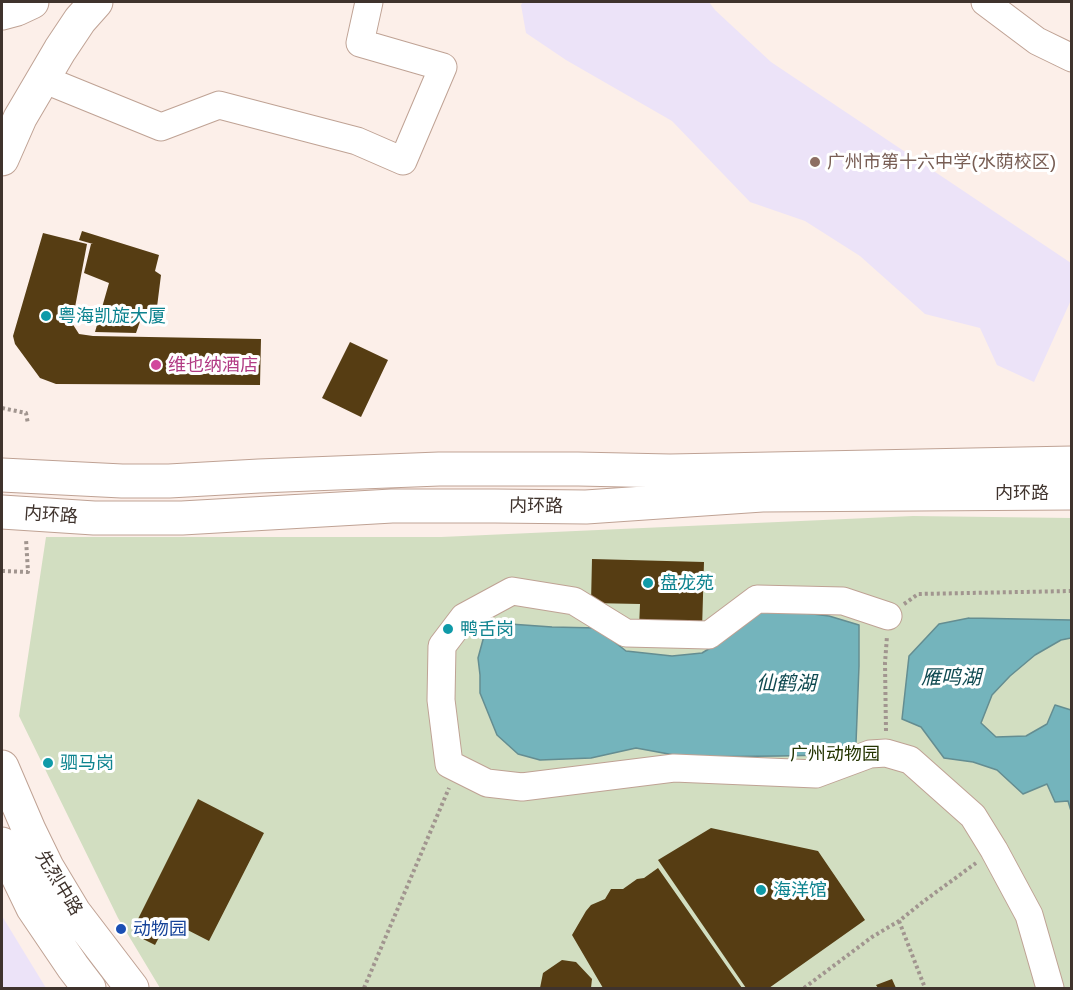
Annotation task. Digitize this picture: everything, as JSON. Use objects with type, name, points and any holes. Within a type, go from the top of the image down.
[{"type":"main road","points":[[2,13],[32,2]]},
{"type":"main road","points":[[2,159],[20,118],[43,79],[74,30],[96,2]]},
{"type":"main road","points":[[2,102],[43,79]]},
{"type":"main road","points":[[2,461],[180,474],[259,476]]},
{"type":"main road","name":"内环路","points":[[2,475],[170,482],[259,476],[440,470],[670,471],[1071,463]]},
{"type":"main road","name":"内环路","points":[[13,522],[94,518],[182,518],[392,506],[586,507],[762,495],[1071,493]]},
{"type":"main road","name":"先烈中路","points":[[2,767],[14,848],[47,867],[74,912],[132,988]]},
{"type":"main road","points":[[14,848],[33,908],[89,988]]},
{"type":"street","points":[[43,79],[162,127],[219,105],[357,141],[403,161],[442,67],[360,43],[369,2]]},
{"type":"street","points":[[985,2],[1037,41],[1071,58]]},
{"type":"street","points":[[888,616],[843,601],[757,598],[709,635],[626,633],[574,602],[512,591],[464,617],[442,646],[441,700],[449,764],[487,783],[522,787],[674,768],[816,774],[870,754],[886,753],[910,760],[973,816],[994,850],[1029,915],[1050,988]]},
{"type":"path","points":[[2,408],[26,413],[28,424]]},
{"type":"path","points":[[2,571],[28,572],[13,522]]},
{"type":"path","points":[[886,753],[885,663],[888,616],[918,594],[1071,591]]},
{"type":"path","points":[[364,988],[458,768]]},
{"type":"path","points":[[804,988],[994,850]]},
{"type":"path","points":[[899,921],[926,988]]},
{"type":"shaded area","name":"广州市第十六中学(水荫校区)","points":[[523,2],[709,2],[771,62],[1071,263],[1071,300],[1034,382],[997,365],[980,328],[925,314],[860,256],[805,221],[750,202],[672,121],[566,60],[526,33],[521,5]]},
{"type":"shaded area","points":[[2,916],[46,988],[2,988]]},
{"type":"green space","name":"广州动物园","points":[[913,516],[1071,518],[1071,988],[160,988],[118,918],[19,716],[46,537],[441,537]]},
{"type":"water","name":"仙鹤湖","points":[[759,611],[829,616],[859,625],[856,743],[826,755],[685,757],[636,748],[591,758],[540,760],[518,754],[497,735],[480,693],[478,658],[484,636],[510,624],[597,628],[626,651],[672,656],[702,653],[727,638],[750,621]]},
{"type":"water","name":"雁鸣湖","points":[[969,618],[1071,620],[1071,638],[1061,640],[1035,655],[1010,676],[992,695],[981,723],[996,737],[1026,736],[1047,724],[1055,705],[1071,710],[1071,811],[1068,801],[1055,802],[1047,784],[1023,794],[997,770],[973,762],[944,758],[921,727],[902,719],[909,656],[939,624]]},
{"type":"building","points":[[82,231],[159,255],[155,271],[161,275],[156,315],[143,313],[136,333],[95,332],[109,283],[84,273],[91,244],[93,244],[79,240]]},
{"type":"building","name":"粤海凯旋大厦","points":[[43,233],[87,244],[72,323],[79,334],[261,339],[260,385],[56,384],[40,378],[15,344],[13,336]]},
{"type":"building","points":[[350,342],[388,360],[361,417],[322,398]]},
{"type":"building","name":"盘龙苑","points":[[592,559],[704,562],[702,630],[639,628],[640,604],[591,603]]},
{"type":"building","points":[[198,799],[264,833],[209,941],[168,920],[155,945],[131,933]]},
{"type":"building","name":"海洋馆","points":[[711,828],[818,851],[865,920],[769,988],[746,988],[658,860]]},
{"type":"building","points":[[658,868],[742,988],[603,988],[572,935],[591,905],[605,899],[611,889],[623,889]]},
{"type":"building","points":[[562,960],[576,962],[592,979],[591,988],[540,988],[543,973]]},
{"type":"building","points":[[892,979],[896,988],[878,988],[876,985]]},
{"type":"place","name":"广州市第十六中学(水荫校区)","points":[[815,162]]},
{"type":"place","name":"粤海凯旋大厦","points":[[46,316]]},
{"type":"place","name":"维也纳酒店","points":[[156,365]]},
{"type":"place","name":"盘龙苑","points":[[648,583]]},
{"type":"place","name":"鸭舌岗","points":[[448,629]]},
{"type":"place","name":"驷马岗","points":[[48,763]]},
{"type":"place","name":"海洋馆","points":[[761,890]]},
{"type":"place","name":"动物园","points":[[121,929]]}]
